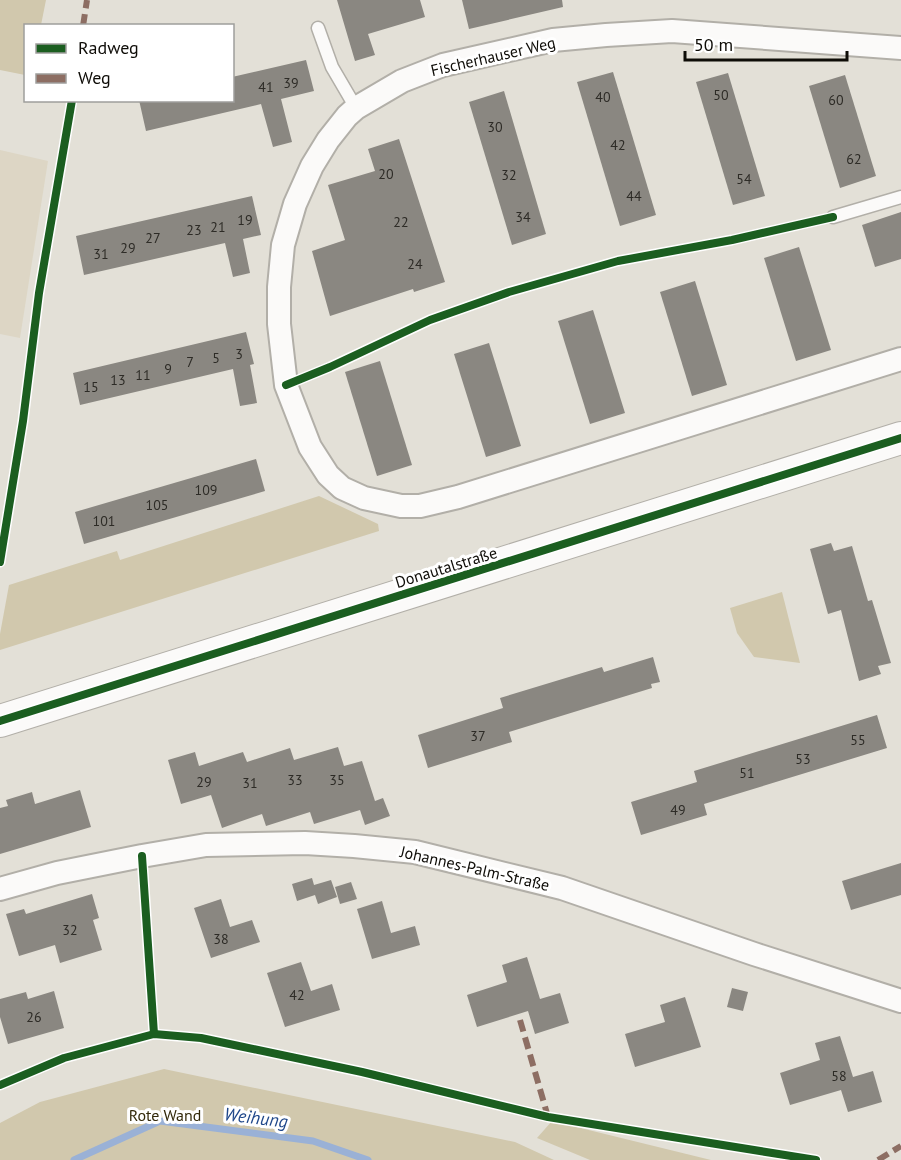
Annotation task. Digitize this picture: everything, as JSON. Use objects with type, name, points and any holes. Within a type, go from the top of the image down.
[{"type":"main road","name":"Donautalstraße","points":[[0,722],[901,438]]},
{"type":"street","name":"Fischerhauser Weg","points":[[901,48],[672,31],[606,34],[553,40],[443,65],[402,81],[356,108],[328,140],[312,166],[295,204],[284,245],[279,287],[279,324],[286,385],[310,447],[336,483],[348,491],[384,504],[410,506],[458,497],[901,359]]},
{"type":"street","name":"Johannes-Palm-Straße","points":[[0,889],[57,873],[206,845],[305,843],[415,852],[562,888],[754,954],[901,1001]]},
{"type":"lane","points":[[318,28],[332,67],[356,108]]},
{"type":"lane","points":[[833,217],[901,197]]},
{"type":"shaded area","points":[[0,150],[48,161],[20,338],[0,334]]},
{"type":"green space","points":[[0,0],[46,0],[41,24],[24,24],[24,75],[0,70]]},
{"type":"green space","points":[[319,496],[378,524],[379,531],[0,650],[0,634],[9,585],[117,551],[120,560]]},
{"type":"green space","points":[[782,592],[800,663],[754,657],[737,633],[730,608]]},
{"type":"green space","name":"Rote Wand","points":[[164,1069],[515,1142],[554,1160],[0,1160],[0,1123],[40,1102]]},
{"type":"green space","points":[[552,1121],[711,1160],[590,1160],[537,1138]]},
{"type":"building","points":[[337,0],[420,0],[425,17],[368,34],[375,55],[355,61]]},
{"type":"building","points":[[462,0],[562,0],[563,7],[469,29]]},
{"type":"building","points":[[306,60],[314,91],[281,99],[292,142],[273,147],[261,104],[146,131],[139,102],[234,102],[234,77]]},
{"type":"building","points":[[613,72],[656,215],[620,226],[577,82]]},
{"type":"building","points":[[728,73],[765,196],[733,205],[696,82]]},
{"type":"building","points":[[845,75],[876,176],[840,188],[809,86]]},
{"type":"building","points":[[504,91],[546,234],[512,245],[469,102]]},
{"type":"building","points":[[399,139],[445,282],[414,292],[413,289],[330,316],[312,251],[345,240],[328,185],[375,171],[368,149]]},
{"type":"building","points":[[252,196],[261,235],[243,239],[250,273],[233,277],[225,243],[84,275],[76,236]]},
{"type":"building","points":[[901,212],[901,259],[875,267],[862,225]]},
{"type":"building","points":[[799,247],[831,350],[796,361],[764,258]]},
{"type":"building","points":[[695,281],[727,385],[692,396],[660,292]]},
{"type":"building","points":[[593,310],[625,413],[590,424],[558,321]]},
{"type":"building","points":[[246,332],[254,364],[250,365],[257,403],[240,406],[233,369],[80,405],[73,373]]},
{"type":"building","points":[[489,343],[521,446],[486,457],[454,354]]},
{"type":"building","points":[[380,361],[412,465],[377,476],[345,372]]},
{"type":"building","points":[[256,459],[265,491],[84,544],[75,512]]},
{"type":"building","points":[[831,543],[834,551],[852,546],[868,601],[872,600],[891,663],[878,666],[881,674],[859,681],[841,610],[828,614],[810,549]]},
{"type":"building","points":[[653,657],[660,682],[651,684],[652,688],[509,732],[512,742],[428,768],[418,735],[503,708],[500,698],[602,667],[604,672]]},
{"type":"building","points":[[877,715],[887,748],[704,804],[707,815],[641,835],[631,802],[697,782],[694,771]]},
{"type":"building","points":[[338,747],[344,766],[362,761],[375,801],[383,798],[390,816],[365,825],[360,810],[314,824],[310,812],[266,826],[262,814],[222,828],[211,795],[181,804],[168,760],[195,752],[199,766],[243,752],[247,762],[290,748],[294,760]]},
{"type":"building","points":[[80,790],[91,827],[0,854],[0,808],[8,806],[6,800],[32,792],[35,804]]},
{"type":"building","points":[[901,863],[901,895],[851,910],[842,881]]},
{"type":"building","points":[[312,878],[314,885],[331,880],[337,897],[318,904],[315,895],[297,901],[292,884]]},
{"type":"building","points":[[351,882],[357,899],[340,904],[335,887]]},
{"type":"building","points":[[92,894],[99,918],[93,920],[102,950],[60,963],[55,945],[19,956],[6,914],[24,909],[26,914]]},
{"type":"building","points":[[221,899],[230,927],[252,920],[260,942],[211,958],[194,908]]},
{"type":"building","points":[[382,901],[391,933],[415,926],[420,945],[372,959],[357,909]]},
{"type":"building","points":[[527,957],[540,999],[560,993],[569,1023],[535,1034],[528,1011],[477,1027],[467,995],[507,982],[502,965]]},
{"type":"building","points":[[301,962],[311,991],[332,984],[340,1010],[285,1027],[267,973]]},
{"type":"building","points":[[732,988],[748,992],[743,1011],[727,1007]]},
{"type":"building","points":[[54,991],[64,1028],[8,1044],[0,1017],[0,999],[26,992],[28,999]]},
{"type":"building","points":[[685,997],[701,1047],[635,1067],[625,1034],[665,1022],[660,1005]]},
{"type":"building","points":[[840,1036],[853,1077],[873,1071],[882,1102],[848,1112],[841,1090],[790,1105],[780,1073],[820,1060],[815,1043]]},
{"type":"waterway","name":"Weihung","points":[[74,1160],[160,1121],[313,1141],[368,1160]]},
{"type":"marked path","points":[[83,24],[87,0]]},
{"type":"marked path","points":[[520,1020],[548,1117]]},
{"type":"marked path","points":[[878,1160],[901,1146]]},
{"type":"cycle path","points":[[0,562],[23,421],[39,293],[72,102]]},
{"type":"cycle path","points":[[286,385],[430,320],[509,292],[618,261],[732,240],[833,217]]},
{"type":"cycle path","points":[[0,721],[901,438]]},
{"type":"cycle path","points":[[142,856],[154,1034]]},
{"type":"cycle path","points":[[0,1085],[64,1058],[154,1034],[201,1038],[362,1072],[548,1117],[816,1160]]}]
